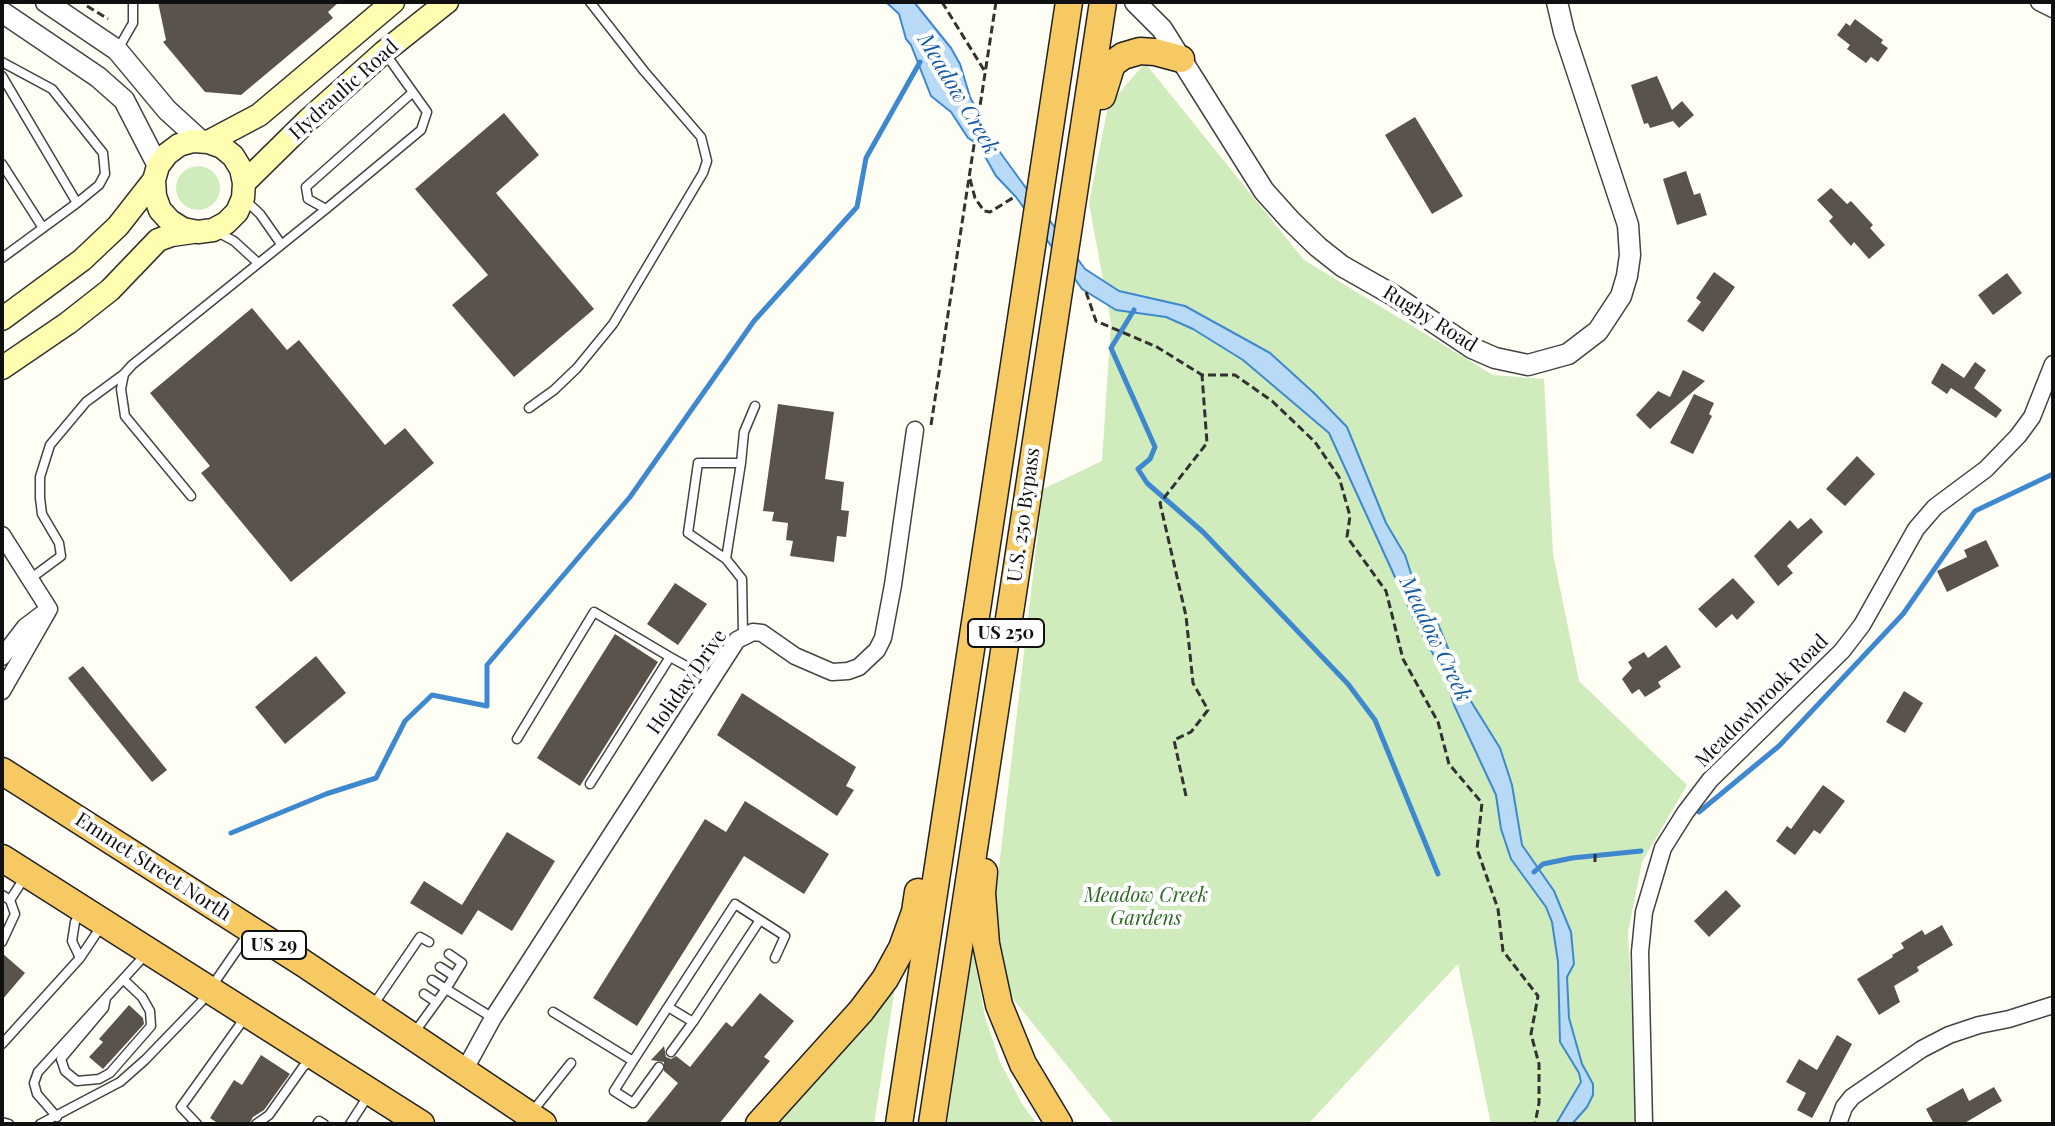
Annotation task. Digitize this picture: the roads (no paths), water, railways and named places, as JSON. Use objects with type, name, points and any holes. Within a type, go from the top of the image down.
[{"type":"highway","name":"U.S. 250 Bypass","points":[[899,1124],[1069,2]]},
{"type":"highway","name":"U.S. 250 Bypass","points":[[932,1124],[1103,2]]},
{"type":"highway","points":[[1083,143],[1096,121],[1112,64],[1123,56],[1140,51],[1181,59]]},
{"type":"highway","points":[[759,1124],[861,1011],[885,979],[902,948],[915,912],[939,775],[967,678]]},
{"type":"highway","name":"Emmet Street North","points":[[2,771],[371,1008],[532,1121]]},
{"type":"highway","points":[[981,798],[989,829],[982,893],[986,944],[999,1005],[1023,1064],[1059,1124]]},
{"type":"highway","points":[[2,858],[421,1124]]},
{"type":"main road","name":"Hydraulic Road","points":[[205,231],[226,223],[237,212],[244,191],[307,121],[384,52],[447,2]]},
{"type":"main road","name":"Hydraulic Road","points":[[2,319],[82,260],[118,226],[167,154],[179,145],[204,142],[259,115],[386,4]]},
{"type":"main road","points":[[204,142],[222,147],[233,156],[241,169],[244,191]]},
{"type":"main road","points":[[156,173],[155,196],[160,210],[183,229],[205,231]]},
{"type":"main road","points":[[2,368],[110,290],[158,240],[205,231]]},
{"type":"street","points":[[46,2],[117,50],[167,110],[204,142]]},
{"type":"street","name":"Rugby Road","points":[[1135,2],[1162,29],[1264,191],[1318,247],[1342,266],[1393,295],[1472,348],[1495,358],[1528,365],[1568,354],[1598,331],[1621,296],[1630,255],[1628,225],[1564,32],[1557,2]]},
{"type":"street","points":[[2039,2],[2053,9]]},
{"type":"street","points":[[3,13],[98,77],[124,100],[156,173]]},
{"type":"street","name":"Meadowbrook Road","points":[[1644,1124],[1640,952],[1644,912],[1663,848],[1710,780],[1842,651],[1862,625],[1916,529],[1935,507],[1986,469],[2018,436],[2032,417],[2053,364]]},
{"type":"street","name":"Holiday Drive","points":[[464,1071],[493,1018],[710,679],[743,635],[762,633],[795,656],[832,672],[859,667],[877,650],[883,638],[923,428]]},
{"type":"street","points":[[2,535],[49,609]]},
{"type":"street","points":[[2,657],[25,627],[49,609]]},
{"type":"street","points":[[2,691],[49,609]]},
{"type":"street","points":[[1838,1124],[1844,1107],[1852,1097],[1922,1049],[1949,1035],[2053,1005]]},
{"type":"lane","points":[[117,50],[133,23],[133,2]]},
{"type":"lane","points":[[529,408],[577,368],[613,324],[703,173],[707,161],[701,137],[590,2]]},
{"type":"lane","points":[[29,579],[61,556],[59,543],[42,514],[40,477],[50,445],[86,402],[421,130],[427,112],[384,52]]},
{"type":"lane","points":[[2,62],[52,89],[103,153],[105,174],[99,185],[77,203],[3,254]]},
{"type":"lane","points":[[2,76],[77,203]]},
{"type":"lane","points":[[326,209],[308,199],[306,187],[412,93]]},
{"type":"lane","points":[[2,164],[43,228]]},
{"type":"lane","points":[[244,191],[281,244]]},
{"type":"lane","points":[[205,231],[234,241],[257,262]]},
{"type":"lane","points":[[124,374],[121,389],[125,416],[191,496]]},
{"type":"lane","points":[[726,559],[744,432],[755,406]]},
{"type":"lane","points":[[741,463],[698,463],[688,533],[726,559],[742,579],[743,635]]},
{"type":"lane","points":[[517,739],[594,612],[710,679]]},
{"type":"lane","points":[[590,784],[670,657]]},
{"type":"lane","points":[[2,942],[15,914],[6,897],[27,873]]},
{"type":"lane","points":[[659,1067],[633,1103],[614,1091],[735,904],[785,936],[775,958]]},
{"type":"lane","points":[[80,958],[72,941],[75,922],[94,915]]},
{"type":"lane","points":[[2,1044],[80,958],[94,915]]},
{"type":"lane","points":[[671,1052],[760,920]]},
{"type":"lane","points":[[40,1124],[120,1082],[163,1043],[211,990],[251,930]]},
{"type":"lane","points":[[371,1008],[420,937],[429,942]]},
{"type":"lane","points":[[411,948],[421,955]]},
{"type":"lane","points":[[57,1117],[37,1094],[34,1083],[38,1072],[149,950]]},
{"type":"lane","points":[[412,1036],[462,963],[449,954]]},
{"type":"lane","points":[[403,961],[413,967]]},
{"type":"lane","points":[[440,967],[454,976]]},
{"type":"lane","points":[[394,974],[405,981]]},
{"type":"lane","points":[[106,998],[104,1008],[61,1059],[65,1071],[77,1081],[99,1079],[110,1073],[151,1026],[150,1011],[142,997],[124,980]]},
{"type":"lane","points":[[432,980],[493,1018]]},
{"type":"lane","points":[[424,994],[436,1002]]},
{"type":"lane","points":[[668,1007],[693,1022]]},
{"type":"lane","points":[[197,1124],[181,1107],[246,1012]]},
{"type":"lane","points":[[553,1012],[633,1061]]},
{"type":"lane","points":[[256,1124],[269,1115],[303,1067],[315,1057]]},
{"type":"lane","points":[[532,1121],[571,1063]]},
{"type":"lane","points":[[350,1124],[371,1092]]},
{"type":"lane","points":[[317,1124],[319,1121],[324,1124]]},
{"type":"lane","points":[[2,1122],[9,1124]]},
{"type":"water","name":"Meadow Creek","points":[[886,2],[914,2],[951,48],[960,64],[970,97],[994,144],[1085,269],[1119,291],[1185,306],[1270,353],[1347,427],[1386,523],[1405,555],[1420,601],[1436,619],[1467,695],[1500,748],[1512,785],[1522,845],[1554,891],[1571,932],[1574,964],[1567,977],[1569,1018],[1582,1064],[1593,1084],[1593,1095],[1587,1107],[1572,1124],[1556,1124],[1581,1082],[1579,1073],[1560,1042],[1558,962],[1552,922],[1546,907],[1511,859],[1501,829],[1496,795],[1454,705],[1446,677],[1416,623],[1329,433],[1243,360],[1193,329],[1166,317],[1116,310],[1082,289],[1016,197],[996,176],[978,144],[968,138],[951,112],[931,96],[906,39],[899,14]]},
{"type":"waterway","name":"Meadow Creek","points":[[231,833],[326,794],[376,778],[405,721],[432,695],[487,706],[487,665],[630,497],[754,321],[857,207],[866,158],[920,62]]},
{"type":"waterway","points":[[1134,310],[1111,348],[1155,447],[1150,459],[1138,469],[1147,483],[1203,532],[1348,684],[1375,720],[1438,874]]},
{"type":"waterway","points":[[1699,812],[1779,746],[1903,614],[1975,511],[2053,474]]},
{"type":"waterway","points":[[1534,872],[1543,864],[1572,858],[1641,851]]},
{"type":"park label","name":"Meadow Creek Gardens","points":[[1146,908]]}]
